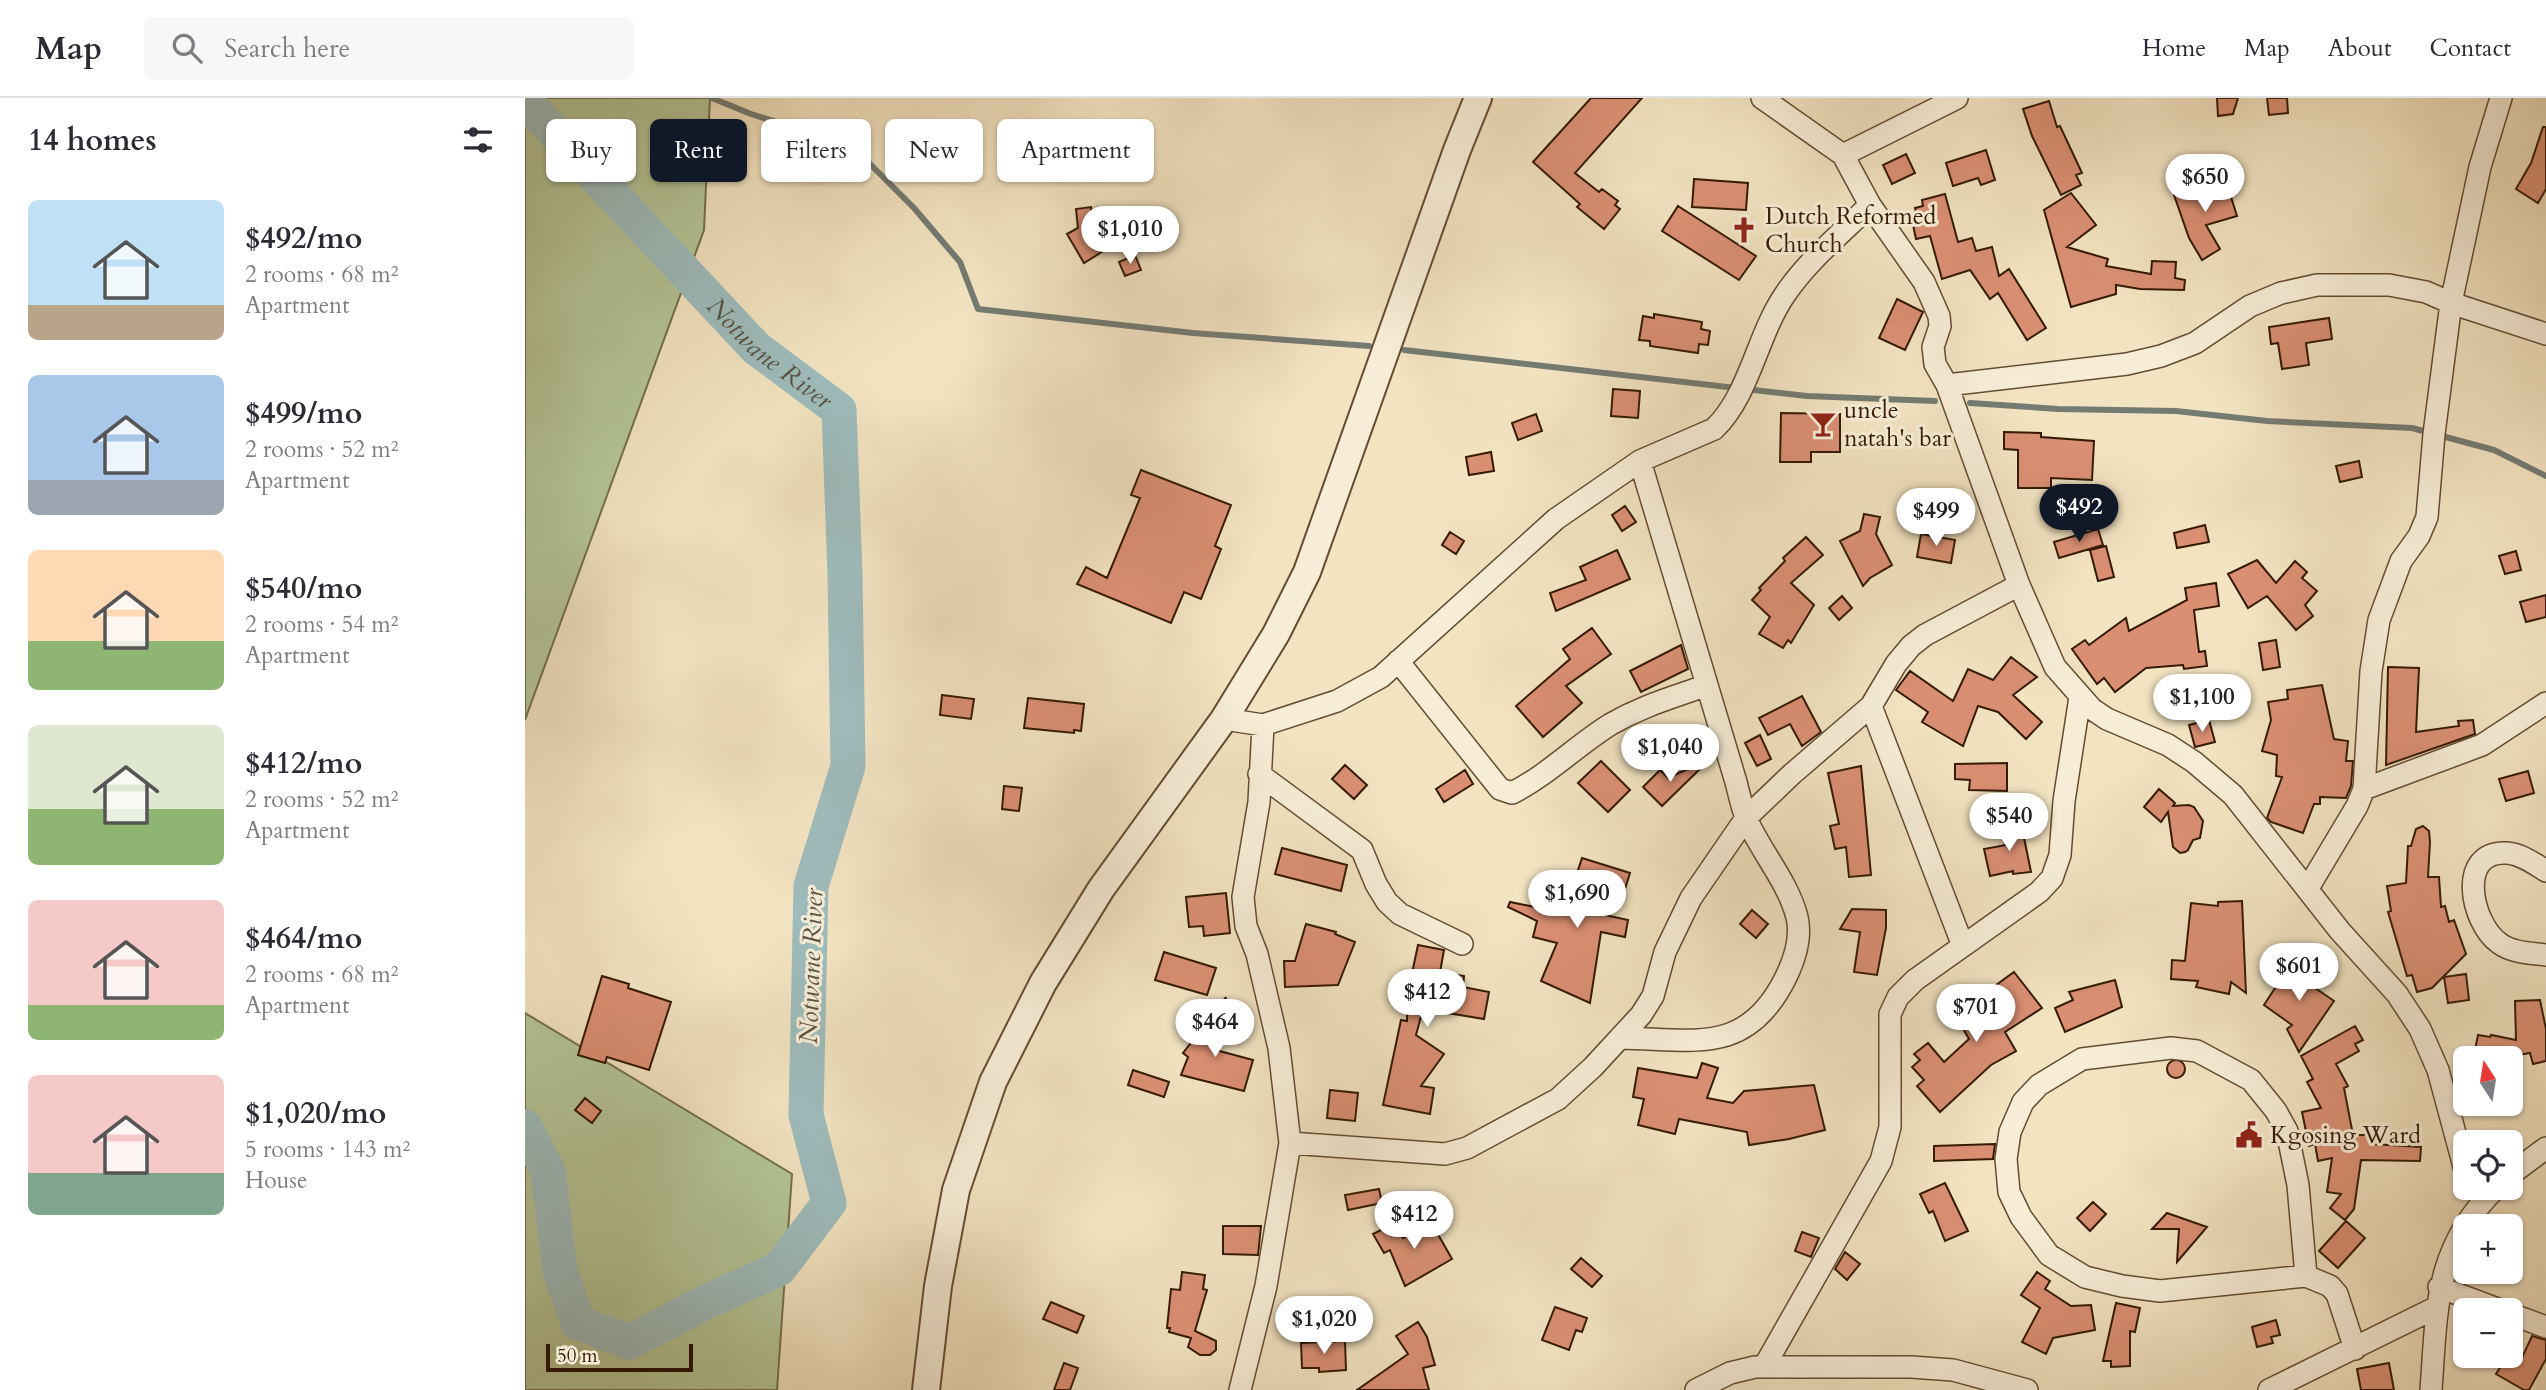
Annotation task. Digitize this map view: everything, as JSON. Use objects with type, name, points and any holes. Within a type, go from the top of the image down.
[{"type":"street","points":[[926,1390],[938,1286],[956,1190],[993,1082],[1044,983],[1101,889],[1224,719],[1276,634],[1307,572],[1457,149],[1478,98]]},
{"type":"street","points":[[1762,98],[1843,155],[1870,205],[1924,282],[1939,316],[1940,326],[1933,347],[1935,364],[1947,385],[2019,585],[2055,667],[2092,709],[2107,719],[2168,745],[2233,795],[2340,930],[2397,993],[2420,1029],[2438,1070],[2454,1130]]},
{"type":"street","points":[[1843,155],[1957,98]]},
{"type":"street","points":[[2308,888],[2357,806],[2364,789],[2371,671],[2379,620],[2401,561],[2419,536],[2427,517],[2434,434],[2451,303],[2480,167],[2501,98]]},
{"type":"street","points":[[1224,719],[1263,725],[1337,701],[1381,677],[1556,519],[1640,461],[1705,434],[1720,423],[1741,388],[1784,296],[1870,205]]},
{"type":"street","points":[[1947,385],[2127,364],[2161,356],[2195,343],[2250,306],[2281,293],[2317,285],[2389,285],[2426,292],[2451,303],[2546,334]]},
{"type":"street","points":[[1621,1038],[1717,1040],[1740,1031],[1774,1002],[1792,966],[1799,938],[1798,920],[1792,902],[1746,818],[1640,461]]},
{"type":"street","points":[[1290,1143],[1445,1154],[1467,1148],[1558,1099],[1641,1015],[1653,996],[1665,952],[1691,898],[1746,818],[1871,706],[1896,664],[1911,646],[1925,635],[2019,585]]},
{"type":"street","points":[[1398,661],[1500,789],[1512,793],[1528,785],[1609,725],[1653,702],[1707,685]]},
{"type":"street","points":[[1764,1367],[1881,1161],[1890,1127],[1890,1014],[1898,998],[1915,980],[2039,892],[2052,878],[2060,855],[2064,801],[2080,697]]},
{"type":"street","points":[[2364,789],[2482,745],[2546,703]]},
{"type":"street","points":[[1871,706],[1963,946]]},
{"type":"street","points":[[1240,1390],[1266,1286],[1290,1143],[1279,1048],[1257,954],[1246,926],[1243,897],[1259,802],[1263,725]]},
{"type":"street","points":[[1259,774],[1362,850],[1376,884],[1387,902],[1400,915],[1462,943]]},
{"type":"street","points":[[2546,871],[2525,858],[2508,853],[2494,854],[2480,863],[2474,875],[2473,895],[2481,922],[2500,945],[2517,951],[2546,955]]},
{"type":"street","points":[[2306,1276],[2298,1185],[2287,1130],[2276,1111],[2251,1080],[2197,1051],[2171,1048],[2082,1059],[2039,1085],[2023,1102],[2010,1132],[2006,1159],[2009,1192],[2021,1217],[2049,1255],[2085,1277],[2160,1291],[2306,1276],[2330,1286],[2337,1294],[2355,1349]]},
{"type":"street","points":[[2523,1165],[2546,1148]]},
{"type":"street","points":[[2431,1390],[2438,1297],[2446,1261],[2471,1200]]},
{"type":"street","points":[[2269,1390],[2355,1349],[2438,1297],[2453,1300]]},
{"type":"street","points":[[2523,1318],[2546,1327]]},
{"type":"street","points":[[1696,1390],[1730,1373],[1755,1367],[1911,1367],[1953,1370],[1986,1385],[2027,1390]]},
{"type":"green space","points":[[525,98],[710,98],[709,119],[650,119],[650,182],[706,182],[704,230],[525,720]]},
{"type":"green space","points":[[525,1013],[792,1174],[777,1390],[525,1390]]},
{"type":"building","points":[[1591,98],[1642,98],[1575,173],[1599,192],[1602,189],[1618,201],[1615,205],[1620,209],[1604,229],[1577,207],[1580,204],[1533,162]]},
{"type":"building","points":[[2217,98],[2238,98],[2233,114],[2218,116]]},
{"type":"building","points":[[2267,98],[2287,98],[2288,113],[2269,115]]},
{"type":"building","points":[[2049,101],[2057,127],[2060,126],[2082,173],[2076,175],[2081,185],[2061,195],[2032,136],[2023,109]]},
{"type":"building","points":[[2543,127],[2546,127],[2546,189],[2538,203],[2516,189],[2531,163]]},
{"type":"building","points":[[1986,150],[1995,180],[1981,185],[1978,178],[1953,186],[1946,163]]},
{"type":"building","points":[[1906,154],[1915,173],[1892,184],[1883,165]]},
{"type":"building","points":[[1694,179],[1748,183],[1746,210],[1692,207]]},
{"type":"building","points":[[2226,181],[2237,216],[2206,225],[2220,249],[2202,260],[2189,238],[2174,195]]},
{"type":"building","points":[[2071,193],[2096,225],[2067,247],[2108,259],[2106,266],[2151,274],[2152,261],[2176,262],[2175,278],[2185,280],[2184,290],[2140,289],[2116,285],[2116,294],[2071,307],[2044,210]]},
{"type":"building","points":[[1945,194],[1958,242],[1972,238],[1976,251],[1992,247],[1999,276],[2009,269],[2046,328],[2027,340],[1998,293],[1990,299],[1970,270],[1942,279],[1930,236],[1916,239],[1913,225],[1919,223],[1915,208],[1923,206],[1922,200]]},
{"type":"building","points":[[1678,206],[1756,256],[1739,280],[1662,231]]},
{"type":"building","points":[[1091,207],[1094,230],[1105,250],[1084,263],[1067,234],[1078,228],[1076,209]]},
{"type":"building","points":[[1135,255],[1141,270],[1125,276],[1119,262]]},
{"type":"building","points":[[1897,299],[1923,312],[1905,350],[1879,338]]},
{"type":"building","points":[[1654,314],[1702,322],[1701,329],[1710,331],[1708,345],[1699,344],[1698,353],[1650,346],[1650,341],[1639,340],[1643,316],[1654,318]]},
{"type":"building","points":[[2329,318],[2332,339],[2306,343],[2309,365],[2282,369],[2278,343],[2271,344],[2269,327]]},
{"type":"building","points":[[1613,389],[1640,391],[1638,418],[1611,416]]},
{"type":"building","points":[[1781,413],[1840,414],[1840,452],[1811,452],[1811,462],[1780,462]]},
{"type":"building","points":[[1536,414],[1542,431],[1518,440],[1512,423]]},
{"type":"building","points":[[2004,432],[2041,433],[2041,437],[2094,441],[2092,480],[2051,478],[2051,488],[2018,488],[2018,450],[2004,449]]},
{"type":"building","points":[[1491,452],[1494,471],[1469,475],[1466,457]]},
{"type":"building","points":[[2359,461],[2362,477],[2340,482],[2336,466]]},
{"type":"building","points":[[1141,470],[1231,505],[1215,546],[1221,549],[1201,599],[1184,592],[1171,623],[1077,584],[1086,567],[1107,578],[1140,498],[1131,495]]},
{"type":"building","points":[[1625,506],[1636,522],[1622,531],[1612,515]]},
{"type":"building","points":[[1864,514],[1880,517],[1876,534],[1892,565],[1870,578],[1863,586],[1840,541],[1860,531]]},
{"type":"building","points":[[2205,525],[2209,542],[2177,548],[2174,533]]},
{"type":"building","points":[[2098,529],[2103,545],[2059,558],[2054,542]]},
{"type":"building","points":[[1450,532],[1464,541],[1456,554],[1442,545]]},
{"type":"building","points":[[1921,534],[1955,540],[1951,563],[1917,557]]},
{"type":"building","points":[[1806,537],[1823,555],[1791,583],[1814,605],[1791,643],[1788,640],[1783,648],[1759,634],[1770,617],[1752,600],[1761,590],[1759,588],[1785,561],[1783,558]]},
{"type":"building","points":[[2106,546],[2114,577],[2098,581],[2090,550]]},
{"type":"building","points":[[1617,550],[1630,579],[1556,611],[1550,593],[1586,580],[1580,567]]},
{"type":"building","points":[[2516,551],[2521,570],[2505,574],[2499,556]]},
{"type":"building","points":[[2257,560],[2276,583],[2295,561],[2307,572],[2302,578],[2317,591],[2305,605],[2313,616],[2296,630],[2267,596],[2248,608],[2228,574]]},
{"type":"building","points":[[2216,583],[2219,606],[2194,610],[2199,652],[2205,651],[2207,666],[2184,669],[2183,665],[2146,668],[2115,692],[2104,678],[2097,684],[2072,649],[2085,640],[2089,645],[2126,618],[2129,631],[2187,600],[2185,588]]},
{"type":"building","points":[[2546,595],[2546,617],[2526,622],[2520,602]]},
{"type":"building","points":[[1842,596],[1852,608],[1839,620],[1829,608]]},
{"type":"building","points":[[1592,628],[1611,654],[1566,686],[1582,703],[1543,737],[1516,706],[1570,659],[1563,649]]},
{"type":"building","points":[[2276,640],[2280,667],[2263,670],[2259,643]]},
{"type":"building","points":[[1681,645],[1688,669],[1641,692],[1630,671]]},
{"type":"building","points":[[2011,657],[2037,677],[2013,695],[2042,722],[2026,739],[1998,712],[1978,706],[1963,746],[1922,722],[1928,712],[1896,690],[1910,671],[1953,701],[1968,669],[1993,680]]},
{"type":"building","points":[[2388,667],[2419,668],[2416,732],[2459,726],[2458,721],[2473,720],[2475,734],[2386,765]]},
{"type":"building","points":[[2322,685],[2334,739],[2348,741],[2346,761],[2353,761],[2351,786],[2346,798],[2320,797],[2320,804],[2314,804],[2303,833],[2271,822],[2267,818],[2282,777],[2276,776],[2277,755],[2262,751],[2271,720],[2268,702],[2288,699],[2287,690]]},
{"type":"building","points":[[942,695],[974,699],[971,719],[940,715]]},
{"type":"building","points":[[1802,696],[1821,732],[1802,746],[1790,724],[1768,735],[1759,718]]},
{"type":"building","points":[[1028,698],[1084,704],[1081,731],[1074,730],[1074,733],[1024,728]]},
{"type":"building","points":[[2209,720],[2215,742],[2195,747],[2189,725]]},
{"type":"building","points":[[1760,735],[1771,759],[1757,766],[1745,743]]},
{"type":"building","points":[[1601,761],[1630,790],[1608,812],[1578,783]]},
{"type":"building","points":[[1705,761],[1706,763],[1662,806],[1643,787],[1660,770],[1668,778]]},
{"type":"building","points":[[2007,763],[2007,791],[1969,790],[1970,780],[1955,779],[1955,764]]},
{"type":"building","points":[[1345,765],[1367,785],[1354,799],[1332,779]]},
{"type":"building","points":[[1861,766],[1871,875],[1849,877],[1846,847],[1835,849],[1830,826],[1839,824],[1828,773]]},
{"type":"building","points":[[1465,770],[1473,784],[1444,802],[1436,789]]},
{"type":"building","points":[[2528,771],[2534,793],[2506,801],[2499,779]]},
{"type":"building","points":[[1004,786],[1022,788],[1019,811],[1002,809]]},
{"type":"building","points":[[2159,789],[2175,803],[2173,806],[2194,807],[2203,821],[2200,838],[2193,840],[2185,852],[2180,853],[2173,847],[2168,812],[2161,822],[2144,807]]},
{"type":"building","points":[[2021,823],[2031,872],[2013,874],[2013,871],[1990,876],[1984,849],[2006,845],[2002,827]]},
{"type":"building","points":[[2423,826],[2429,831],[2428,877],[2439,877],[2441,907],[2445,906],[2449,922],[2454,920],[2466,954],[2432,988],[2417,992],[2412,975],[2407,976],[2388,912],[2391,911],[2387,886],[2406,883],[2408,846],[2411,846],[2416,829]]},
{"type":"building","points":[[1282,848],[1347,865],[1341,891],[1275,874]]},
{"type":"building","points":[[1582,858],[1630,873],[1625,889],[1600,882],[1591,912],[1628,920],[1625,937],[1601,932],[1590,1003],[1541,981],[1557,943],[1533,937],[1537,921],[1508,907],[1510,902],[1564,913]]},
{"type":"building","points":[[1226,893],[1230,933],[1204,936],[1203,926],[1189,927],[1186,897]]},
{"type":"building","points":[[2242,901],[2246,993],[2231,982],[2229,994],[2196,987],[2198,981],[2171,979],[2172,960],[2185,961],[2191,903],[2218,906],[2218,902]]},
{"type":"building","points":[[1852,909],[1886,910],[1886,928],[1877,975],[1854,972],[1860,932],[1840,929]]},
{"type":"building","points":[[1752,910],[1768,924],[1756,938],[1740,924]]},
{"type":"building","points":[[1306,924],[1336,932],[1335,934],[1355,942],[1338,985],[1285,987],[1284,961],[1295,961]]},
{"type":"building","points":[[1418,945],[1444,950],[1440,972],[1464,976],[1463,987],[1489,992],[1484,1019],[1423,1009],[1416,1035],[1444,1054],[1421,1086],[1434,1088],[1430,1114],[1383,1105],[1401,1020],[1407,1021],[1408,978],[1411,978]]},
{"type":"building","points":[[1164,952],[1216,968],[1207,995],[1155,980]]},
{"type":"building","points":[[2292,962],[2298,962],[2312,970],[2305,981],[2334,1001],[2299,1052],[2287,1029],[2292,1025],[2264,1005]]},
{"type":"building","points":[[2014,972],[2042,1008],[2005,1032],[2016,1051],[1991,1065],[1940,1112],[1917,1086],[1924,1080],[1912,1067],[1920,1060],[1914,1054],[1928,1043],[1944,1062],[1969,1039],[1961,1025],[1998,1004],[1988,991]]},
{"type":"building","points":[[2466,974],[2469,1000],[2448,1003],[2444,977]]},
{"type":"building","points":[[602,976],[671,1002],[649,1070],[607,1057],[605,1063],[578,1055]]},
{"type":"building","points":[[2115,980],[2122,1007],[2065,1032],[2055,1008],[2073,1000],[2069,992]]},
{"type":"building","points":[[1226,997],[1212,1049],[1253,1060],[1244,1091],[1181,1075],[1188,1057],[1183,1053]]},
{"type":"building","points":[[2540,1000],[2546,1029],[2546,1061],[2533,1064],[2530,1053],[2523,1054],[2523,1046],[2476,1046],[2478,1035],[2516,1040],[2515,1001]]},
{"type":"building","points":[[2355,1026],[2363,1040],[2355,1044],[2359,1051],[2336,1064],[2348,1086],[2344,1088],[2353,1135],[2372,1135],[2372,1144],[2421,1147],[2420,1161],[2361,1160],[2354,1209],[2345,1220],[2330,1208],[2341,1194],[2327,1192],[2332,1158],[2318,1161],[2315,1144],[2309,1146],[2302,1112],[2321,1108],[2307,1082],[2313,1079],[2301,1056]]},
{"type":"building","points":[[2176,1060],[2182,1063],[2185,1069],[2182,1075],[2176,1078],[2170,1075],[2167,1069],[2170,1063]]},
{"type":"building","points":[[1702,1063],[1718,1068],[1707,1098],[1733,1103],[1744,1091],[1814,1085],[1825,1130],[1749,1145],[1747,1132],[1679,1119],[1675,1134],[1638,1125],[1644,1099],[1633,1097],[1638,1068],[1697,1078]]},
{"type":"building","points":[[1133,1070],[1169,1082],[1164,1097],[1128,1085]]},
{"type":"building","points":[[1330,1090],[1358,1093],[1355,1121],[1327,1118]]},
{"type":"building","points":[[585,1098],[601,1111],[592,1123],[575,1110]]},
{"type":"building","points":[[1995,1144],[1993,1159],[1934,1161],[1934,1146]]},
{"type":"building","points":[[1945,1183],[1968,1231],[1945,1241],[1933,1211],[1929,1213],[1920,1194]]},
{"type":"building","points":[[1379,1189],[1382,1203],[1348,1210],[1345,1195]]},
{"type":"building","points":[[2093,1202],[2106,1214],[2090,1231],[2077,1218]]},
{"type":"building","points":[[2167,1213],[2207,1227],[2177,1262],[2179,1229],[2152,1229]]},
{"type":"building","points":[[2346,1221],[2365,1238],[2338,1268],[2319,1251]]},
{"type":"building","points":[[1431,1222],[1452,1259],[1405,1286],[1390,1250],[1384,1253],[1373,1234],[1395,1223],[1403,1238]]},
{"type":"building","points":[[1223,1226],[1261,1226],[1258,1255],[1223,1254]]},
{"type":"building","points":[[1802,1232],[1819,1238],[1811,1257],[1795,1251]]},
{"type":"building","points":[[1845,1252],[1860,1264],[1847,1280],[1835,1269]]},
{"type":"building","points":[[1581,1258],[1602,1276],[1592,1287],[1571,1269]]},
{"type":"building","points":[[1182,1272],[1205,1275],[1203,1289],[1207,1290],[1195,1331],[1216,1341],[1216,1350],[1210,1355],[1200,1355],[1188,1347],[1191,1338],[1169,1332],[1170,1328],[1167,1328],[1171,1289],[1180,1290]]},
{"type":"building","points":[[2037,1272],[2050,1281],[2045,1289],[2071,1306],[2091,1305],[2095,1330],[2053,1338],[2046,1354],[2022,1342],[2040,1308],[2021,1295]]},
{"type":"building","points":[[1051,1302],[1084,1316],[1077,1333],[1043,1319]]},
{"type":"building","points":[[2116,1303],[2140,1308],[2135,1332],[2130,1331],[2130,1366],[2111,1367],[2111,1361],[2103,1361]]},
{"type":"building","points":[[1555,1307],[1587,1318],[1582,1332],[1576,1330],[1569,1350],[1542,1340]]},
{"type":"building","points":[[2276,1320],[2280,1335],[2271,1337],[2273,1343],[2257,1347],[2252,1327]]},
{"type":"building","points":[[1418,1322],[1427,1337],[1435,1365],[1423,1368],[1429,1390],[1357,1390],[1408,1354],[1396,1336]]},
{"type":"building","points":[[2532,1336],[2546,1340],[2546,1359],[2529,1390],[2524,1390],[2496,1374],[2500,1368],[2523,1368],[2523,1356]]},
{"type":"building","points":[[1345,1341],[1346,1370],[1319,1372],[1319,1368],[1302,1368],[1301,1343]]},
{"type":"building","points":[[1064,1363],[1078,1368],[1070,1390],[1054,1390]]},
{"type":"building","points":[[2389,1363],[2394,1390],[2361,1390],[2357,1369]]},
{"type":"waterway","points":[[712,98],[751,114],[852,146],[914,208],[960,262],[978,309],[1193,333],[1369,346]]},
{"type":"waterway","name":"Notwane River","points":[[525,101],[756,348],[839,410],[848,766],[811,886],[806,1115],[829,1203],[779,1269],[706,1302],[630,1342],[578,1323],[560,1271],[548,1171],[525,1127]]},
{"type":"waterway","points":[[1404,350],[1807,396],[1935,401]]},
{"type":"waterway","points":[[1970,403],[2058,409],[2176,411],[2267,421],[2412,428],[2494,450],[2546,476]]},
{"type":"place","name":"Dutch Reformed Church","points":[[1744,230]]},
{"type":"place","name":"uncle natah's bar","points":[[1823,424]]},
{"type":"place","name":"Kgosing Ward","points":[[2249,1135]]}]
